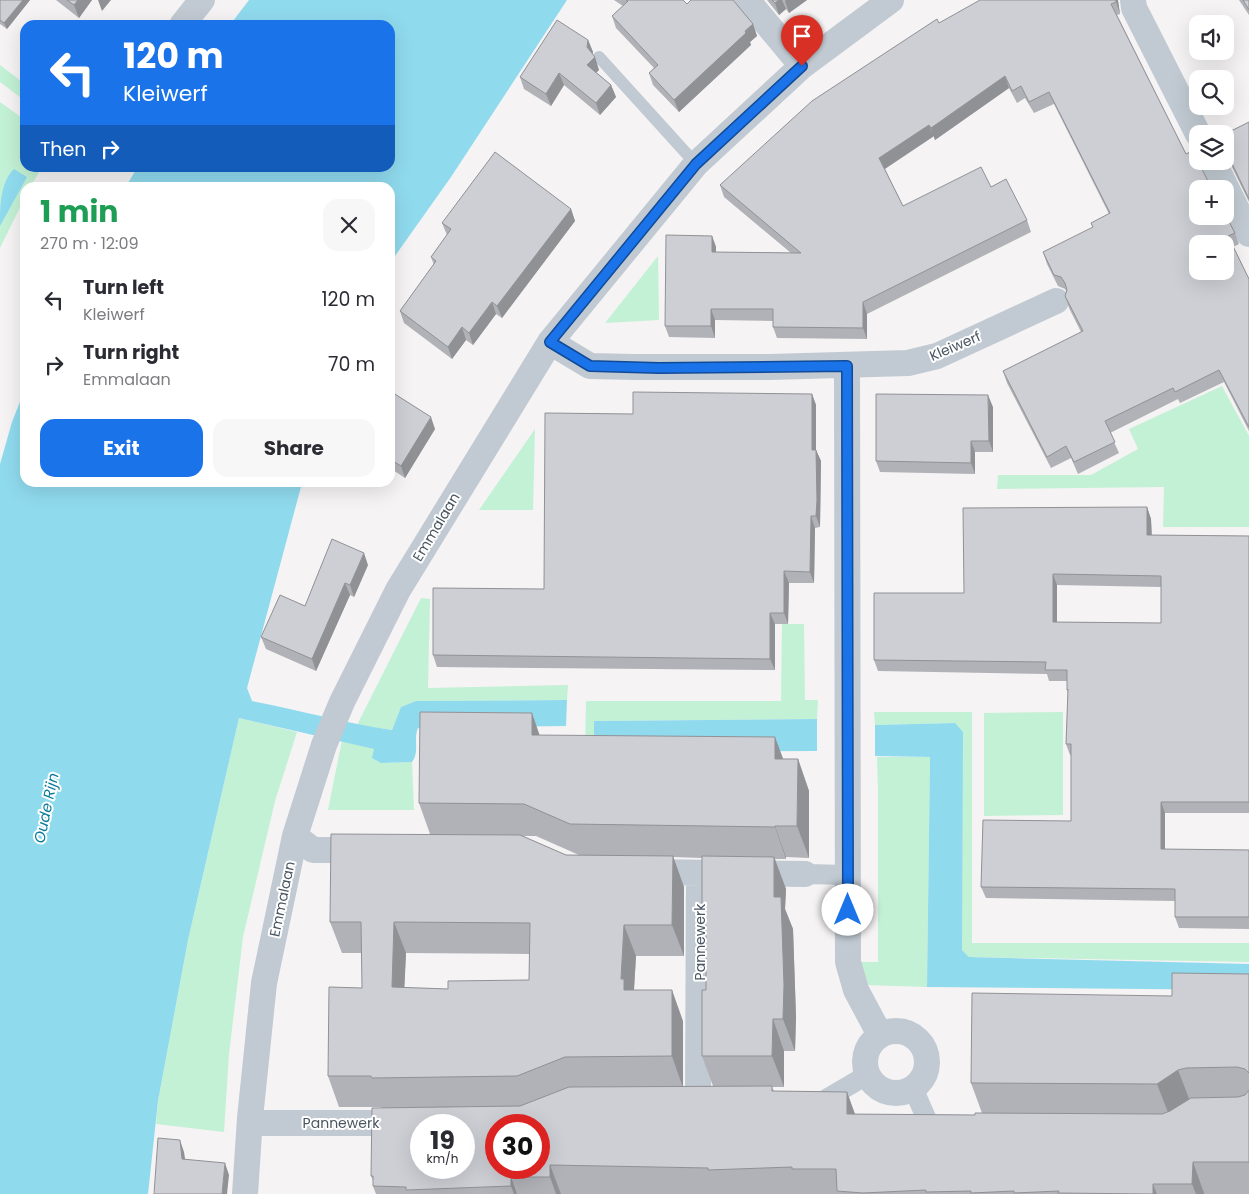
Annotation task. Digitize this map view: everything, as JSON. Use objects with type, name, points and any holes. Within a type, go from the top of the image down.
[{"type":"street","points":[[186,20],[202,0]]},
{"type":"street","points":[[747,0],[802,66]]},
{"type":"street","name":"Emmalaan","points":[[245,1194],[264,983],[296,836],[324,745],[342,702],[398,590],[550,342],[696,164],[802,66],[891,0]]},
{"type":"street","points":[[1134,0],[1134,8],[1193,125]]},
{"type":"street","points":[[1217,170],[1249,234]]},
{"type":"street","name":"Kleiwerf","points":[[550,342],[590,366],[659,368],[847,366],[908,363],[936,356],[1056,301]]},
{"type":"street","points":[[847,366],[848,962],[856,990],[880,1035]]},
{"type":"street","points":[[296,836],[313,850],[392,850]]},
{"type":"street","points":[[616,872],[848,875]]},
{"type":"street","name":"Pannewerk","points":[[698,1102],[699,873]]},
{"type":"street","points":[[891,1031],[903,1032],[914,1037],[922,1046],[926,1057],[926,1069],[922,1080],[913,1088],[900,1093],[887,1092],[875,1086],[867,1075],[864,1064],[866,1052],[871,1042],[880,1035],[891,1031]]},
{"type":"street","points":[[811,1102],[867,1075]]},
{"type":"street","points":[[913,1088],[943,1130]]},
{"type":"street","points":[[670,1102],[726,1102]]},
{"type":"street","name":"Pannewerk","points":[[250,1123],[410,1123]]},
{"type":"lane","points":[[599,57],[696,164]]},
{"type":"green space","points":[[0,65],[20,80],[20,97],[0,82]]},
{"type":"green space","points":[[0,102],[20,116],[20,172],[39,172],[33,182],[20,182],[20,207],[0,248]]},
{"type":"green space","points":[[658,256],[659,320],[605,323]]},
{"type":"green space","points":[[1222,386],[1249,436],[1249,527],[1163,527],[1164,487],[997,489],[998,475],[1091,475],[1138,449],[1129,429]]},
{"type":"green space","points":[[535,429],[533,510],[479,510]]},
{"type":"green space","points":[[421,598],[430,599],[428,688],[568,685],[567,700],[416,701],[401,707],[392,730],[357,725]]},
{"type":"green space","points":[[782,624],[804,624],[805,700],[818,700],[817,719],[595,721],[594,752],[585,753],[586,701],[781,701]]},
{"type":"green space","points":[[874,712],[972,712],[972,943],[1249,943],[1249,962],[969,957],[962,950],[954,723],[875,725]]},
{"type":"green space","points":[[1063,712],[1063,815],[984,816],[984,713]]},
{"type":"green space","points":[[239,718],[297,732],[275,801],[243,937],[229,1054],[224,1132],[156,1124],[158,1101],[188,940]]},
{"type":"green space","points":[[342,740],[374,749],[381,763],[412,762],[414,810],[328,810]]},
{"type":"green space","points":[[877,757],[930,757],[927,987],[865,985],[856,962],[878,962]]},
{"type":"water","points":[[249,0],[567,0],[451,177],[395,256],[395,182],[129,182],[135,172],[395,172],[395,20],[234,20]]},
{"type":"water","points":[[14,169],[27,177],[24,182],[20,182],[20,190],[0,226],[3,188],[9,174]]},
{"type":"water","name":"Oude Rijn","points":[[20,402],[20,487],[301,487],[247,688],[252,701],[392,730],[401,707],[416,701],[567,700],[566,726],[418,728],[416,754],[412,762],[381,763],[372,758],[374,749],[239,718],[188,940],[158,1101],[148,1194],[0,1194],[0,464]]},
{"type":"water","points":[[817,719],[817,751],[594,752],[594,721]]},
{"type":"water","points":[[955,723],[963,732],[962,950],[969,957],[1249,964],[1249,990],[927,987],[930,757],[875,756],[875,725]]},
{"type":"building","points":[[0,0],[23,0],[4,23],[0,20]]},
{"type":"building","points":[[67,0],[78,0],[74,5]]},
{"type":"building","points":[[626,0],[683,0],[687,4],[691,0],[733,0],[753,24],[745,31],[746,33],[674,100],[649,73],[658,65],[612,16],[628,1]]},
{"type":"building","points":[[980,0],[1116,0],[1116,2],[1111,4],[1186,154],[1189,152],[1189,170],[1202,170],[1208,180],[1189,180],[1189,225],[1231,225],[1235,233],[1230,235],[1189,235],[1189,280],[1234,280],[1234,248],[1249,279],[1249,427],[1219,370],[1175,392],[1173,388],[1105,421],[1115,442],[1074,462],[1066,446],[1047,457],[1003,371],[1083,331],[1065,296],[1067,290],[1065,283],[1061,277],[1054,275],[1043,252],[1093,227],[1091,223],[1110,213],[1049,92],[1029,102],[1021,86],[1012,91],[1005,76],[931,128],[929,125],[879,158],[903,206],[981,167],[991,187],[1006,179],[1027,220],[863,302],[863,328],[773,327],[773,309],[711,309],[711,326],[665,326],[666,235],[712,236],[712,252],[801,253],[720,185],[812,101],[937,19],[939,23]]},
{"type":"building","points":[[1243,0],[1249,0],[1249,10]]},
{"type":"building","points":[[557,20],[588,40],[587,47],[595,57],[587,65],[611,85],[596,103],[559,73],[546,94],[520,77]]},
{"type":"building","points":[[1249,122],[1249,199],[1234,168],[1234,130]]},
{"type":"building","points":[[495,152],[571,209],[497,306],[492,302],[469,333],[462,327],[448,347],[400,311],[436,261],[431,257],[451,229],[442,223]]},
{"type":"building","points":[[633,392],[812,394],[812,450],[816,450],[817,500],[816,516],[811,516],[810,572],[784,571],[784,613],[770,613],[770,659],[433,655],[433,588],[544,589],[545,413],[633,414]]},
{"type":"building","points":[[395,394],[431,417],[401,466],[395,462]]},
{"type":"building","points":[[876,394],[988,395],[989,441],[971,441],[971,463],[876,461]]},
{"type":"building","points":[[1147,507],[1147,535],[1249,536],[1249,802],[1161,802],[1161,849],[1249,850],[1249,917],[1175,917],[1175,889],[981,887],[983,820],[1071,821],[1071,744],[1066,744],[1067,670],[1045,670],[1046,662],[874,660],[874,593],[964,593],[963,508]],"holes":[[[1053,574],[1161,576],[1161,623],[1053,622]]]},
{"type":"building","points":[[332,539],[364,553],[350,585],[345,583],[312,659],[261,637],[280,595],[305,606]]},
{"type":"building","points":[[420,712],[532,713],[532,735],[775,737],[775,759],[798,759],[797,826],[570,824],[524,804],[419,803]]},
{"type":"building","points":[[331,834],[520,835],[566,855],[673,856],[672,925],[624,925],[621,979],[624,979],[624,990],[672,990],[672,1056],[565,1057],[517,1076],[372,1078],[371,1076],[328,1076],[329,987],[362,988],[361,922],[330,922]],"holes":[[[394,922],[530,923],[529,980],[448,981],[448,989],[392,987]]]},
{"type":"building","points":[[702,856],[774,857],[774,897],[781,897],[784,985],[783,1019],[773,1019],[772,1056],[702,1056],[702,990],[706,990],[706,925],[702,925]]},
{"type":"building","points":[[1172,973],[1249,974],[1249,1073],[1245,1069],[1237,1067],[1186,1068],[1178,1070],[1157,1084],[971,1083],[972,993],[1172,996]]},
{"type":"building","points":[[772,1086],[772,1091],[847,1092],[847,1114],[1162,1114],[1191,1098],[1238,1097],[1245,1095],[1249,1090],[1249,1162],[1193,1162],[1192,1184],[1153,1184],[1153,1194],[1058,1193],[1059,1191],[971,1193],[971,1191],[926,1192],[926,1190],[863,1193],[837,1191],[836,1169],[792,1169],[792,1167],[708,1170],[708,1168],[550,1165],[550,1114],[485,1114],[485,1179],[511,1179],[511,1186],[406,1190],[406,1187],[373,1186],[373,1176],[371,1176],[372,1108],[520,1106],[569,1087]]},
{"type":"building","points":[[158,1138],[180,1140],[182,1159],[225,1163],[222,1194],[154,1194]]},
{"type":"route","points":[[802,66],[696,164],[550,342],[590,366],[659,368],[847,366],[848,910]]}]
